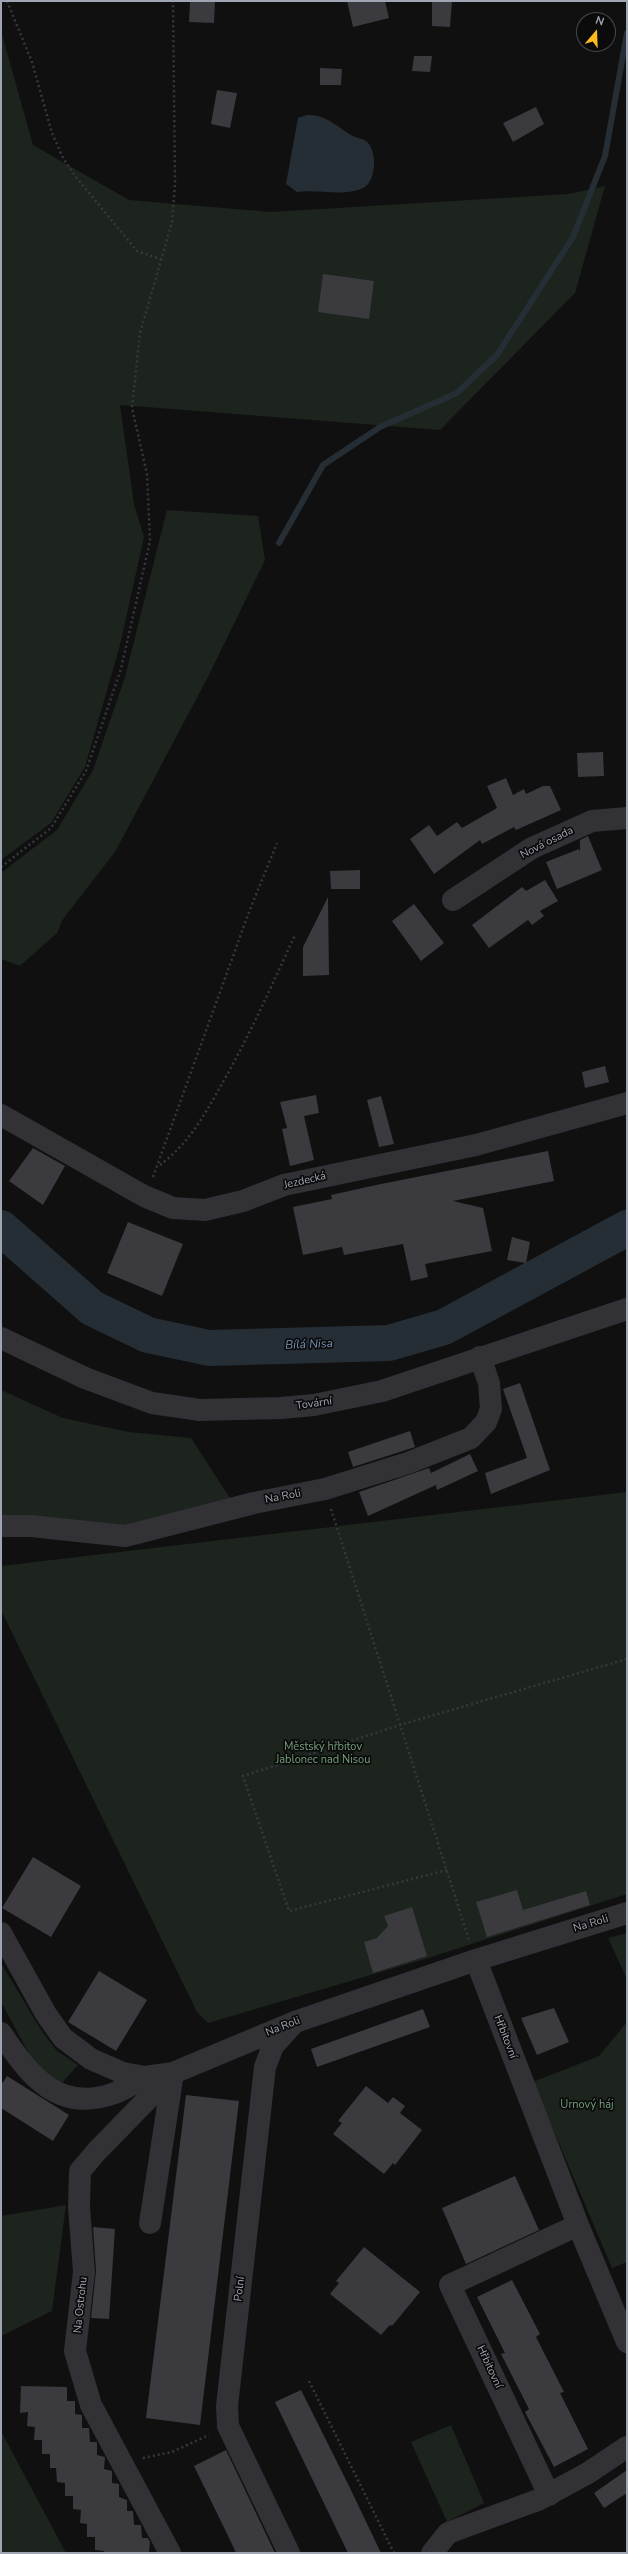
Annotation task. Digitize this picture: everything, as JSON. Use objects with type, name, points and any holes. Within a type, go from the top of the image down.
[{"type":"street","name":"Nová osada","points":[[453,900],[532,848],[592,821],[627,818]]},
{"type":"street","name":"Jezdecká","points":[[1,1115],[144,1196],[173,1208],[205,1210],[243,1201],[284,1185],[476,1145],[627,1103]]},
{"type":"street","name":"Tovární","points":[[1,1338],[130,1396],[152,1403],[200,1410],[281,1408],[321,1404],[382,1391],[627,1309]]},
{"type":"street","name":"Na Roli","points":[[1,1526],[31,1526],[125,1536],[254,1503],[325,1489],[408,1463],[472,1438],[486,1422],[491,1409],[489,1383],[480,1357]]},
{"type":"street","name":"Na Roli","points":[[1,1933],[46,2014],[64,2038],[91,2059],[122,2073],[145,2077],[173,2073],[295,2022],[476,1960],[627,1913]]},
{"type":"street","name":"Hřbitovní","points":[[476,1960],[578,2225],[627,2342]]},
{"type":"street","name":"Polní","points":[[289,2553],[228,2426],[228,2398],[265,2067],[273,2046],[295,2022]]},
{"type":"street","points":[[1,2033],[35,2079],[51,2090],[70,2098],[90,2099],[115,2093],[145,2077]]},
{"type":"street","points":[[150,2223],[173,2073]]},
{"type":"street","name":"Na Ostrohu","points":[[170,2553],[91,2405],[75,2351],[84,2272],[78,2207],[80,2171],[97,2151],[173,2073]]},
{"type":"street","name":"Hřbitovní","points":[[549,2494],[450,2285],[578,2225]]},
{"type":"street","points":[[432,2553],[448,2533],[549,2494],[627,2447]]},
{"type":"path","points":[[7,1],[32,62],[52,133],[76,178],[137,251],[163,260]]},
{"type":"path","points":[[1,867],[51,828],[86,771],[121,669],[150,541],[147,474],[132,408],[140,333],[163,260],[172,222],[175,184],[173,1]]},
{"type":"path","points":[[277,843],[249,912],[159,1165],[176,1154],[197,1127],[246,1042],[295,934]]},
{"type":"path","points":[[325,1489],[476,1960]]},
{"type":"path","points":[[447,1870],[289,1911],[243,1776],[400,1725],[627,1658]]},
{"type":"path","points":[[309,2381],[394,2553]]},
{"type":"path","points":[[122,2462],[172,2452],[228,2426]]},
{"type":"green space","points":[[1,31],[33,145],[129,200],[271,212],[569,194],[605,186],[575,293],[440,430],[120,405],[134,504],[144,537],[120,645],[85,767],[51,823],[1,860]]},
{"type":"green space","points":[[167,510],[258,516],[265,560],[208,677],[115,852],[63,919],[57,933],[20,966],[1,959],[1,873],[57,830],[93,770],[125,677]]},
{"type":"green space","points":[[1,1390],[63,1418],[129,1432],[191,1438],[230,1498],[123,1525],[1,1515]]},
{"type":"green space","name":"Městský hřbitov Jablonec nad Nisou","points":[[627,1492],[627,1894],[425,1959],[208,2023],[197,2012],[1,1610],[1,1566]]},
{"type":"green space","points":[[627,1933],[627,1979],[608,1938]]},
{"type":"green space","points":[[1,1963],[41,2030],[56,2050],[78,2065],[60,2085],[39,2072],[1,2002]]},
{"type":"green space","name":"Urnový háj","points":[[627,2022],[627,2262],[612,2268],[533,2082],[599,2056]]},
{"type":"green space","points":[[66,2205],[52,2311],[1,2336],[1,2216]]},
{"type":"green space","points":[[451,2425],[484,2503],[447,2522],[411,2442]]},
{"type":"green space","points":[[1,2431],[66,2553],[1,2553]]},
{"type":"shaded area","points":[[307,115],[314,115],[326,119],[353,136],[367,142],[373,153],[374,166],[371,180],[367,185],[356,191],[348,192],[297,192],[286,184],[298,118]]},
{"type":"building","points":[[190,1],[215,1],[214,23],[189,22]]},
{"type":"building","points":[[347,1],[385,1],[389,18],[353,27]]},
{"type":"building","points":[[432,1],[452,1],[450,27],[432,26]]},
{"type":"building","points":[[414,56],[432,56],[430,72],[412,71]]},
{"type":"building","points":[[320,68],[342,69],[341,85],[320,85]]},
{"type":"building","points":[[217,90],[237,93],[230,128],[211,124]]},
{"type":"building","points":[[536,107],[544,124],[513,142],[503,123]]},
{"type":"building","points":[[323,274],[374,281],[369,319],[318,312]]},
{"type":"building","points":[[603,752],[604,776],[578,777],[577,753]]},
{"type":"building","points":[[506,778],[513,795],[524,789],[526,794],[543,786],[550,786],[561,810],[516,830],[514,827],[482,844],[480,840],[434,874],[410,839],[429,825],[437,836],[457,822],[462,828],[497,808],[487,786]]},
{"type":"building","points":[[588,836],[602,870],[557,889],[546,862],[579,849],[580,852],[580,840]]},
{"type":"building","points":[[360,870],[360,889],[331,889],[330,871]]},
{"type":"building","points":[[545,880],[558,901],[540,911],[544,916],[532,925],[528,920],[489,948],[472,925],[522,887],[526,891]]},
{"type":"building","points":[[328,897],[329,975],[303,976],[303,947]]},
{"type":"building","points":[[414,904],[444,943],[421,961],[392,921]]},
{"type":"building","points":[[605,1066],[609,1082],[585,1088],[582,1072]]},
{"type":"building","points":[[316,1095],[319,1113],[304,1116],[314,1160],[290,1166],[282,1129],[287,1128],[280,1102]]},
{"type":"building","points":[[381,1096],[394,1144],[379,1147],[367,1100]]},
{"type":"building","points":[[33,1148],[65,1166],[43,1205],[9,1181]]},
{"type":"building","points":[[548,1151],[554,1181],[453,1201],[483,1208],[492,1251],[425,1264],[428,1277],[411,1281],[403,1244],[344,1255],[342,1247],[303,1255],[293,1207],[332,1199],[331,1195],[376,1185]]},
{"type":"building","points":[[128,1222],[183,1244],[162,1296],[107,1273]]},
{"type":"building","points":[[512,1237],[530,1242],[526,1263],[507,1260]]},
{"type":"building","points":[[520,1383],[550,1470],[491,1494],[485,1473],[527,1458],[503,1389]]},
{"type":"building","points":[[410,1431],[415,1447],[353,1467],[348,1452]]},
{"type":"building","points":[[470,1454],[478,1471],[437,1490],[436,1485],[368,1516],[359,1492],[429,1468],[432,1476],[431,1473]]},
{"type":"building","points":[[33,1857],[81,1886],[51,1937],[2,1908]]},
{"type":"building","points":[[517,1890],[523,1910],[586,1891],[590,1905],[487,1937],[476,1902]]},
{"type":"building","points":[[412,1907],[427,1956],[373,1973],[364,1942],[377,1938],[388,1926],[384,1916]]},
{"type":"building","points":[[99,1971],[147,2000],[116,2051],[68,2022]]},
{"type":"building","points":[[554,2008],[569,2042],[537,2055],[521,2018]]},
{"type":"building","points":[[423,2009],[430,2027],[317,2067],[311,2049]]},
{"type":"building","points":[[7,2076],[69,2115],[53,2141],[1,2108],[1,2085]]},
{"type":"building","points":[[366,2086],[388,2103],[393,2097],[405,2106],[400,2113],[422,2130],[395,2165],[393,2163],[384,2174],[333,2134],[342,2123],[338,2121]]},
{"type":"building","points":[[186,2095],[239,2101],[200,2425],[146,2418]]},
{"type":"building","points":[[515,2176],[539,2230],[466,2264],[442,2208]]},
{"type":"building","points":[[93,2227],[115,2229],[109,2319],[91,2318],[96,2271]]},
{"type":"building","points":[[364,2247],[420,2292],[392,2326],[390,2325],[381,2335],[330,2294],[339,2283],[336,2281]]},
{"type":"building","points":[[512,2280],[540,2334],[536,2337],[564,2392],[560,2393],[588,2449],[554,2467],[525,2412],[529,2409],[501,2354],[505,2353],[477,2297]]},
{"type":"building","points":[[21,2386],[67,2387],[67,2401],[75,2401],[75,2414],[82,2415],[82,2428],[89,2428],[90,2442],[97,2442],[97,2455],[105,2457],[104,2469],[112,2471],[112,2483],[119,2484],[119,2497],[127,2500],[127,2511],[133,2511],[134,2525],[141,2525],[142,2538],[148,2538],[150,2542],[149,2553],[104,2553],[104,2551],[95,2550],[95,2537],[87,2537],[87,2524],[80,2523],[81,2510],[73,2509],[73,2496],[65,2496],[65,2483],[57,2482],[56,2468],[50,2468],[50,2454],[42,2454],[42,2440],[34,2440],[35,2427],[27,2426],[28,2412],[20,2413]]},
{"type":"building","points":[[301,2390],[381,2553],[348,2553],[275,2402]]},
{"type":"building","points":[[226,2450],[275,2553],[236,2553],[194,2466]]},
{"type":"building","points":[[627,2470],[627,2493],[604,2508],[594,2493]]},
{"type":"waterway","points":[[279,543],[323,465],[380,427],[457,393],[497,355],[573,237],[605,156],[627,33]]},
{"type":"waterway","name":"Bílá Nisa","points":[[1,1228],[92,1308],[148,1335],[209,1348],[389,1343],[444,1327],[627,1228]]}]
